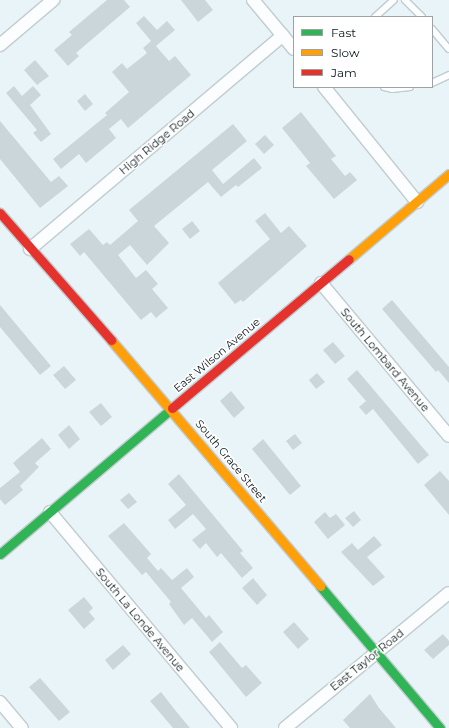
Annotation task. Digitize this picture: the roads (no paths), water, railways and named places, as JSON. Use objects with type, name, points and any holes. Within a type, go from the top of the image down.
[{"type":"street","points":[[0,45],[53,0]]},
{"type":"street","points":[[253,0],[293,48]]},
{"type":"street","name":"High Ridge Road","points":[[30,249],[283,35]]},
{"type":"street","points":[[325,88],[417,202]]},
{"type":"street","name":"East Wilson Avenue","points":[[0,554],[321,284],[449,174]]},
{"type":"street","name":"South Grace Street","points":[[0,213],[172,409],[440,728]]},
{"type":"street","name":"South Lombard Avenue","points":[[321,284],[449,436]]},
{"type":"street","name":"South La Londe Avenue","points":[[50,512],[231,728]]},
{"type":"street","name":"East Taylor Road","points":[[285,728],[375,651],[449,593]]},
{"type":"street","points":[[0,702],[22,728]]},
{"type":"lane","points":[[375,16],[394,0]]},
{"type":"lane","points":[[405,0],[421,16]]},
{"type":"lane","points":[[433,30],[449,49]]},
{"type":"lane","points":[[433,83],[449,75]]},
{"type":"lane","points":[[388,88],[401,88]]}]
